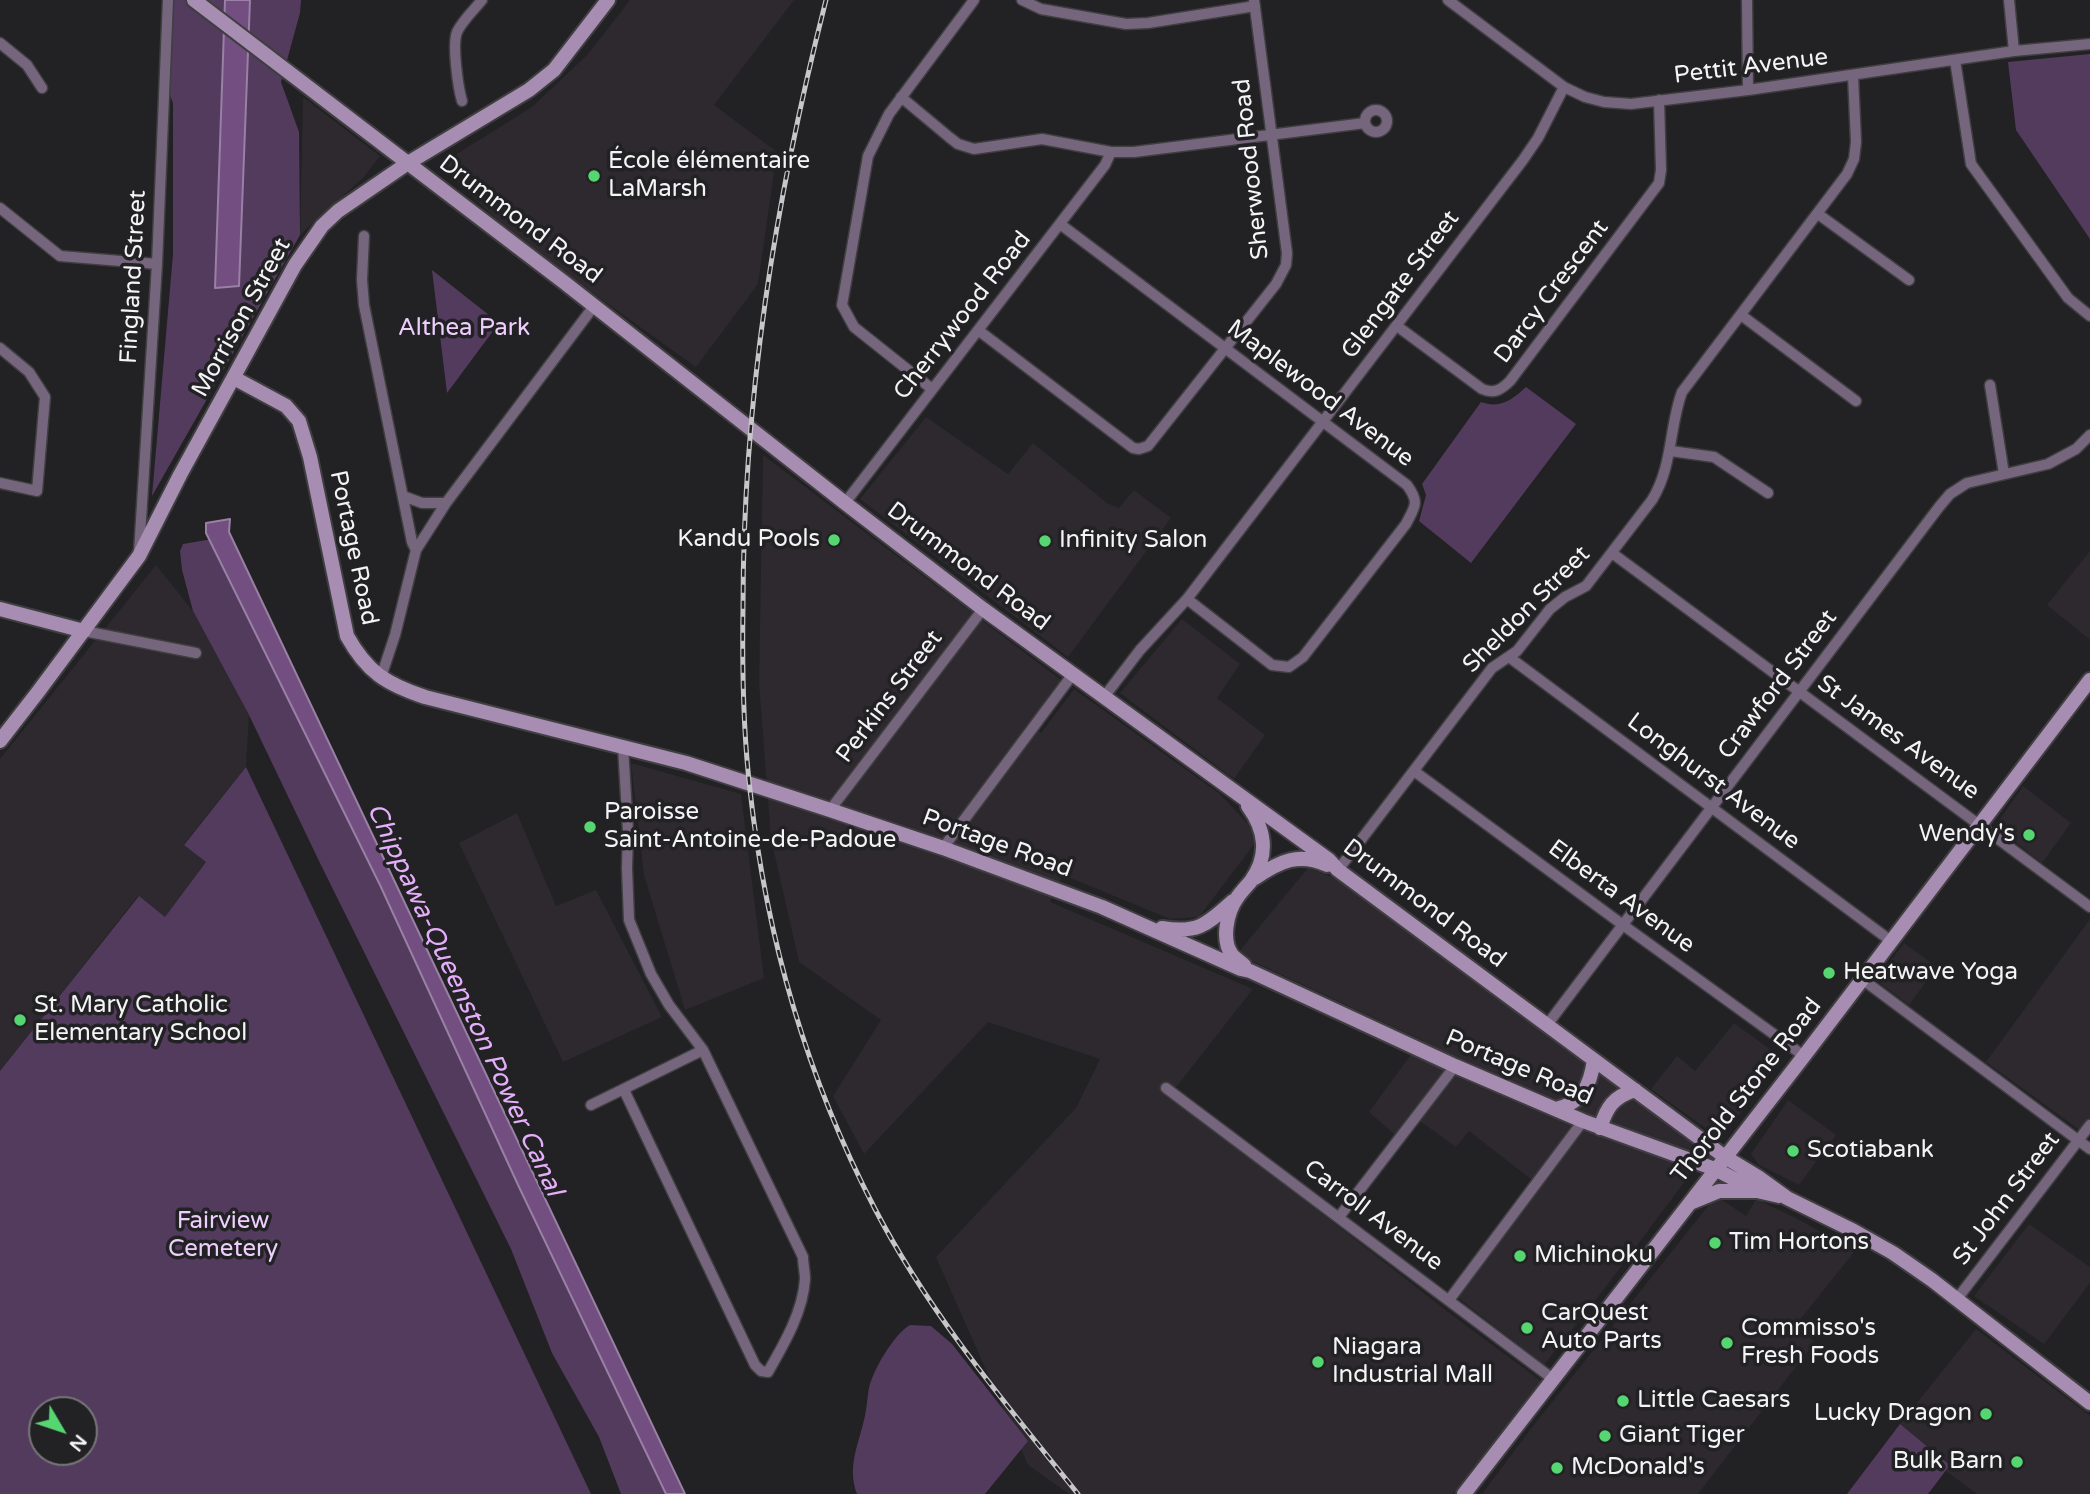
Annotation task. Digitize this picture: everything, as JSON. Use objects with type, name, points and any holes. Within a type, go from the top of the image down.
[{"type":"main road","name":"Drummond Road","points":[[194,0],[594,306],[983,609],[1329,860],[1338,870],[1725,1157]]},
{"type":"main road","name":"Morrison Street","points":[[0,741],[139,556],[180,475],[295,265],[322,226],[338,211],[408,163],[529,90],[554,70],[608,0]]},
{"type":"main road","name":"Portage Road","points":[[234,378],[286,405],[299,421],[310,457],[347,636],[358,657],[381,677],[401,689],[686,763],[943,848],[1102,907],[1583,1121],[1715,1169],[1756,1191],[1787,1198]]},
{"type":"main road","points":[[0,609],[84,631]]},
{"type":"main road","name":"Thorold Stone Road","points":[[1464,1494],[1804,1056],[2090,680]]},
{"type":"main road","points":[[1130,920],[1182,931],[1196,928],[1211,920],[1236,899],[1260,865],[1263,840],[1262,828],[1243,799]]},
{"type":"main road","points":[[1251,880],[1272,867],[1293,859],[1315,859],[1338,870]]},
{"type":"main road","points":[[1236,899],[1226,930],[1227,942],[1231,954],[1250,971]]},
{"type":"main road","points":[[1556,1109],[1567,1106],[1583,1093],[1591,1077],[1594,1060]]},
{"type":"main road","points":[[1600,1128],[1606,1110],[1622,1094],[1635,1090]]},
{"type":"main road","name":"Portage Road","points":[[1725,1157],[1787,1198],[1893,1253],[2090,1402]]},
{"type":"main road","points":[[1689,1204],[1719,1191],[1756,1191]]},
{"type":"street","name":"Fingland Street","points":[[139,556],[157,264],[168,0]]},
{"type":"street","points":[[462,101],[458,87],[456,40],[458,32],[482,0]]},
{"type":"street","points":[[932,389],[854,327],[842,305],[868,156],[889,114],[974,0]]},
{"type":"street","points":[[1022,0],[1041,9],[1126,24],[1148,23],[1254,3]]},
{"type":"street","name":"Pettit Avenue","points":[[1448,0],[1564,87],[1604,102],[1630,104],[1748,90],[2014,51],[2090,44]]},
{"type":"street","points":[[1747,0],[1748,90]]},
{"type":"street","points":[[2009,0],[2014,51]]},
{"type":"street","name":"Sherwood Road","points":[[978,330],[1133,448],[1148,446],[1276,284],[1286,265],[1287,253],[1254,3]]},
{"type":"street","points":[[0,43],[27,65],[42,88]]},
{"type":"street","points":[[1955,60],[1971,164],[2068,298],[2090,316]]},
{"type":"street","name":"Sheldon Street","points":[[1338,870],[1492,668],[1509,657],[1525,641],[1550,609],[1586,586],[1660,487],[1671,451],[1677,407],[1682,392],[1847,174],[1854,159],[1856,142],[1853,75]]},
{"type":"street","name":"Glengate Street","points":[[1104,697],[1140,650],[1187,598],[1523,160],[1538,138],[1564,87]]},
{"type":"street","points":[[901,97],[958,144],[974,149],[1042,139],[1111,152],[1134,152],[1365,123]]},
{"type":"street","name":"Darcy Crescent","points":[[1397,326],[1482,388],[1490,392],[1502,390],[1659,183],[1659,100]]},
{"type":"street","name":"Cherrywood Road","points":[[845,503],[1105,165],[1111,152]]},
{"type":"street","points":[[0,208],[60,256],[157,264]]},
{"type":"street","points":[[1818,214],[1909,280]]},
{"type":"street","name":"Maplewood Avenue","points":[[1060,224],[1407,485],[1415,495],[1416,503],[1406,524],[1303,657],[1289,667],[1272,665],[1187,598]]},
{"type":"street","points":[[364,236],[364,305],[412,542],[416,550]]},
{"type":"street","points":[[381,677],[395,635],[416,550],[446,503],[594,306]]},
{"type":"street","points":[[1741,315],[1856,401]]},
{"type":"street","points":[[0,348],[29,372],[45,397],[37,490],[0,483]]},
{"type":"street","points":[[1990,384],[2004,474]]},
{"type":"street","name":"Crawford Street","points":[[1547,1025],[1950,494],[1967,483],[2048,464],[2076,449],[2090,435]]},
{"type":"street","points":[[1671,451],[1714,457],[1768,493]]},
{"type":"street","points":[[403,496],[422,503],[446,503]]},
{"type":"street","name":"St James Avenue","points":[[1612,553],[2088,902]]},
{"type":"street","name":"Perkins Street","points":[[830,810],[983,609]]},
{"type":"street","points":[[84,631],[196,653]]},
{"type":"street","name":"Longhurst Avenue","points":[[1509,657],[1891,941]]},
{"type":"street","points":[[943,848],[1073,674]]},
{"type":"street","points":[[623,746],[629,920],[651,974],[668,1005],[703,1050],[803,1257],[805,1279],[799,1311],[768,1372],[761,1371],[755,1365],[624,1090]]},
{"type":"street","name":"Elberta Avenue","points":[[1414,771],[1804,1056]]},
{"type":"street","points":[[1863,979],[2090,1149]]},
{"type":"street","points":[[591,1105],[703,1050]]},
{"type":"street","points":[[1339,1217],[1455,1066]]},
{"type":"street","name":"Carroll Avenue","points":[[1166,1088],[1552,1379]]},
{"type":"street","points":[[1449,1300],[1583,1121]]},
{"type":"street","name":"St John Street","points":[[1957,1299],[2090,1125]]},
{"type":"shaded area","points":[[225,0],[250,0],[239,286],[215,288]]},
{"type":"shaded area","points":[[630,0],[794,0],[714,105],[777,152],[758,284],[696,367],[576,281],[496,219],[439,165],[532,107],[588,54]]},
{"type":"shaded area","points":[[303,97],[380,156],[364,177],[300,235]]},
{"type":"shaded area","points":[[926,417],[1008,474],[1033,443],[1107,503],[1119,508],[1134,490],[1171,518],[1068,657],[860,499]]},
{"type":"shaded area","points":[[763,455],[1061,680],[1029,725],[1041,733],[1074,689],[1220,794],[1258,839],[1199,917],[1170,919],[1063,875],[1050,902],[1253,989],[1170,1095],[1448,1312],[1541,1381],[1453,1494],[1069,1494],[1028,1465],[936,1257],[1076,1108],[1100,1059],[988,1022],[864,1154],[833,1096],[881,1020],[799,962],[771,839],[759,683]]},
{"type":"shaded area","name":"Chippawa-Queenston Power Canal","points":[[230,519],[229,532],[685,1494],[666,1494],[519,1187],[380,885],[206,533],[206,523]]},
{"type":"shaded area","points":[[2090,551],[2090,640],[2047,605]]},
{"type":"shaded area","points":[[156,565],[193,611],[249,715],[246,767],[184,844],[206,862],[165,917],[138,896],[0,1071],[0,759]]},
{"type":"shaded area","points":[[1182,619],[1240,664],[1217,698],[1265,735],[1234,779],[1120,693]]},
{"type":"shaded area","points":[[631,763],[741,794],[764,978],[685,1010],[644,875]]},
{"type":"shaded area","points":[[2023,786],[2071,823],[2042,863],[1995,826]]},
{"type":"shaded area","points":[[517,813],[556,906],[596,890],[662,1017],[563,1062],[459,843]]},
{"type":"shaded area","points":[[1308,868],[1337,879],[1707,1152],[1544,1365],[1456,1296],[1541,1187],[1469,1131],[1456,1147],[1413,1116],[1395,1135],[1369,1112],[1424,1041],[1237,954]]},
{"type":"shaded area","points":[[2090,919],[2090,1119],[2081,1131],[1986,1062]]},
{"type":"shaded area","points":[[1904,943],[1937,967],[1909,1005],[1876,980]]},
{"type":"shaded area","points":[[1734,1023],[1782,1058],[1727,1131],[1715,1135],[1651,1089],[1677,1056],[1695,1071]]},
{"type":"shaded area","points":[[1788,1100],[1836,1135],[1799,1185],[1759,1165],[1751,1154]]},
{"type":"shaded area","points":[[1716,1196],[1746,1216],[1756,1199],[1855,1251],[1795,1326],[1815,1342],[1698,1494],[1482,1494],[1533,1426]]},
{"type":"shaded area","points":[[2029,1224],[2090,1267],[2090,1283],[2044,1344],[1974,1296]]},
{"type":"shaded area","points":[[1976,1329],[2090,1416],[2090,1494],[1977,1494],[1946,1471],[1950,1464],[1900,1424]]},
{"type":"green space","points":[[167,0],[225,0],[215,288],[238,286],[249,0],[301,0],[300,13],[281,82],[299,132],[300,235],[152,496],[173,254],[173,103],[164,81]]},
{"type":"green space","points":[[2090,54],[2090,239],[2016,130],[2008,62]]},
{"type":"green space","name":"Althea Park","points":[[432,270],[499,323],[447,393]]},
{"type":"green space","points":[[1526,387],[1576,424],[1471,563],[1419,521],[1426,495],[1422,484],[1481,402],[1500,404]]},
{"type":"green space","points":[[218,538],[669,1494],[621,1494],[599,1437],[552,1353],[511,1249],[249,715],[193,611],[180,551],[183,544]]},
{"type":"green space","name":"Fairview Cemetery","points":[[246,767],[591,1494],[0,1494],[0,1071],[139,896],[165,917],[206,862],[184,845]]},
{"type":"green space","points":[[910,1325],[931,1326],[952,1344],[1028,1441],[985,1494],[857,1494],[853,1466],[871,1380],[891,1344]]},
{"type":"green space","points":[[1900,1424],[1950,1465],[1928,1494],[1847,1494]]},
{"type":"railway","points":[[826,0],[777,226],[765,301],[749,453],[744,529],[743,676],[744,722],[757,845],[793,1005],[829,1109],[875,1209],[919,1285],[944,1321],[1078,1494]]},
{"type":"place","name":"École élémentaire LaMarsh","points":[[594,176]]},
{"type":"place","name":"Kandu Pools","points":[[834,540]]},
{"type":"place","name":"Infinity Salon","points":[[1045,541]]},
{"type":"place","name":"Paroisse Saint-Antoine-de-Padoue","points":[[590,827]]},
{"type":"place","name":"Wendy's","points":[[2029,835]]},
{"type":"place","name":"Heatwave Yoga","points":[[1829,973]]},
{"type":"place","name":"St. Mary Catholic Elementary School","points":[[20,1020]]},
{"type":"place","name":"Scotiabank","points":[[1793,1151]]},
{"type":"place","name":"Tim Hortons","points":[[1715,1243]]},
{"type":"place","name":"Michinoku","points":[[1520,1256]]},
{"type":"place","name":"CarQuest Auto Parts","points":[[1527,1328]]},
{"type":"place","name":"Commisso's Fresh Foods","points":[[1727,1343]]},
{"type":"place","name":"Niagara Industrial Mall","points":[[1318,1362]]},
{"type":"place","name":"Little Caesars","points":[[1623,1401]]},
{"type":"place","name":"Lucky Dragon","points":[[1986,1414]]},
{"type":"place","name":"Giant Tiger","points":[[1605,1436]]},
{"type":"place","name":"Bulk Barn","points":[[2017,1462]]},
{"type":"place","name":"McDonald's","points":[[1557,1468]]}]
